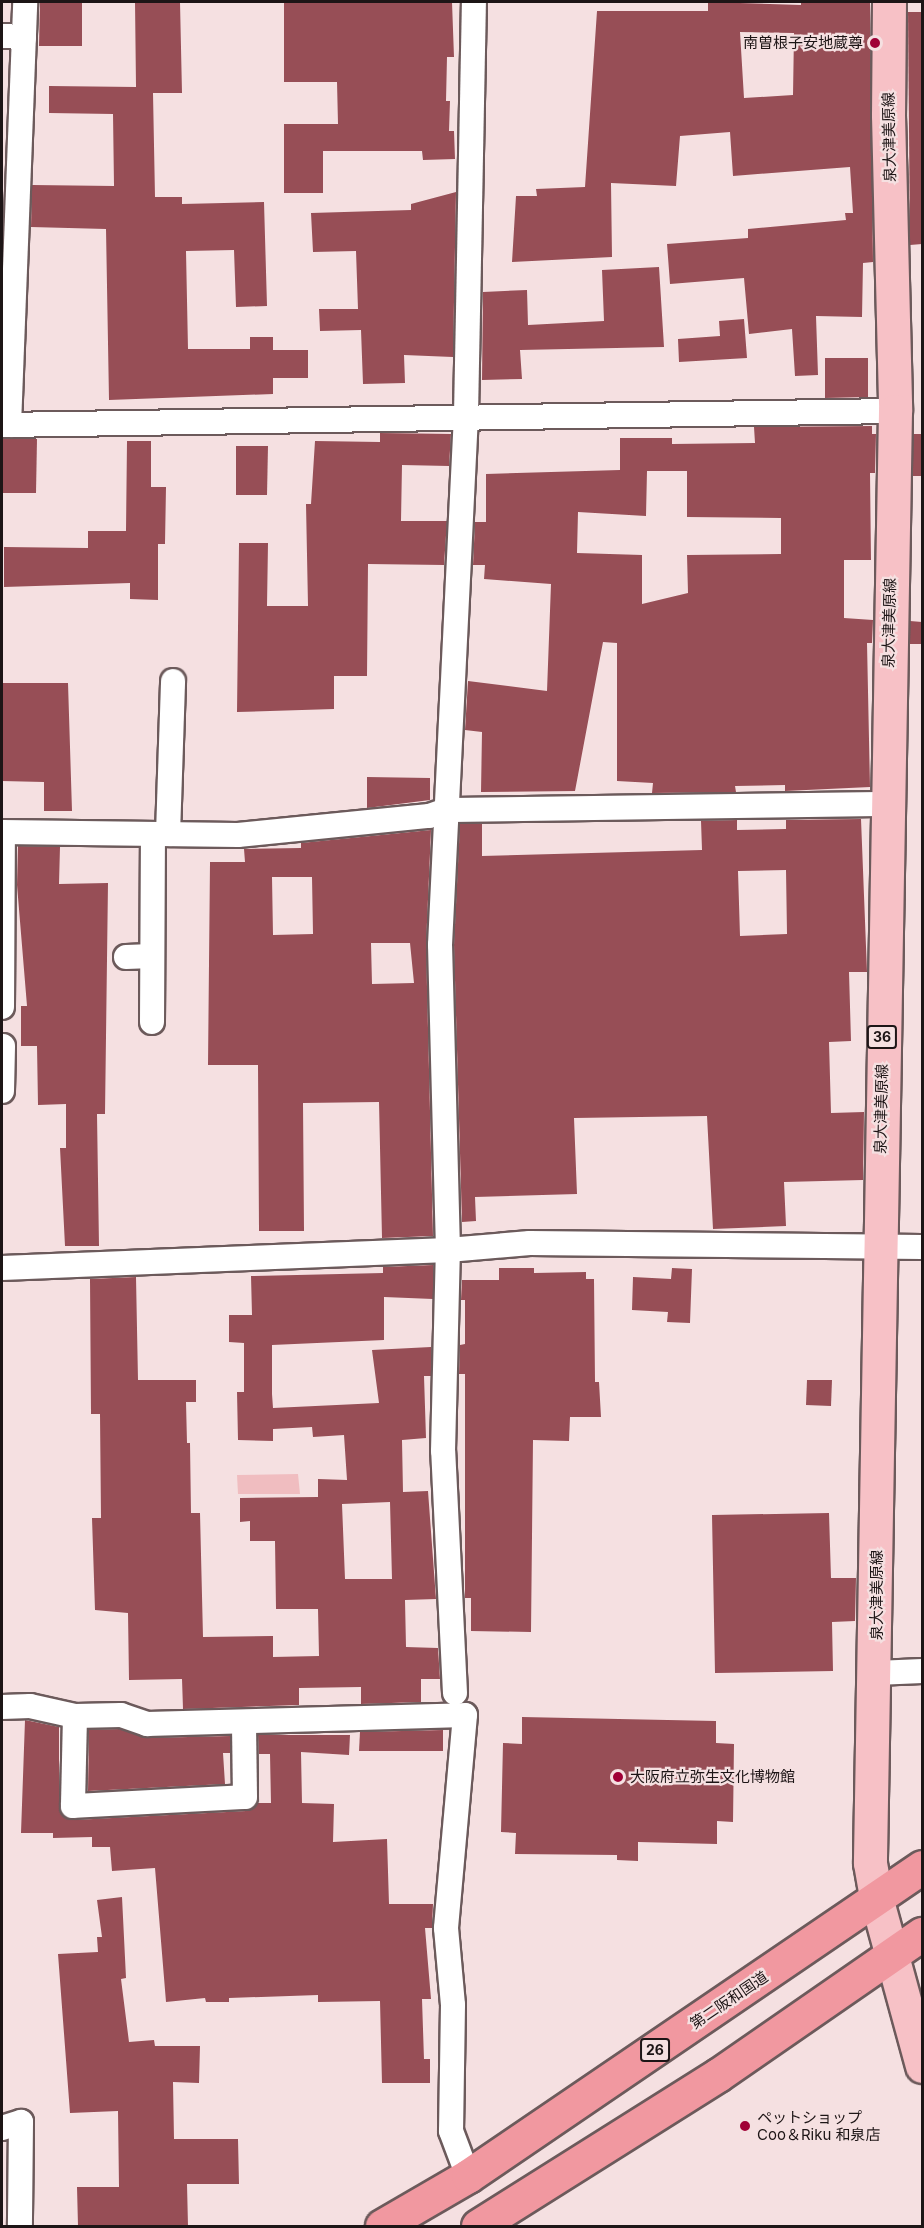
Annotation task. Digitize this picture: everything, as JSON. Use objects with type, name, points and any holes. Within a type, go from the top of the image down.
[{"type":"highway","name":"第二阪和国道","points":[[382,2226],[468,2176],[877,1900],[922,1867]]},
{"type":"highway","points":[[478,2226],[597,2154],[922,1934]]},
{"type":"main road","name":"泉大津美原線","points":[[889,2],[888,115],[895,411],[885,804],[876,1673],[870,1863],[877,1900],[894,1954],[922,2066]]},
{"type":"street","points":[[25,2],[13,36],[5,425],[466,415],[895,411]]},
{"type":"street","points":[[455,1693],[443,1451],[448,1250],[440,957],[466,415],[474,2]]},
{"type":"street","points":[[152,1022],[152,956],[173,681]]},
{"type":"street","points":[[2,1007],[2,832],[238,835],[429,816],[446,810],[885,804]]},
{"type":"street","points":[[126,957],[152,956]]},
{"type":"street","points":[[2,1091],[3,1046]]},
{"type":"street","points":[[2,1268],[448,1250],[530,1243],[922,1247]]},
{"type":"street","points":[[876,1673],[922,1671]]},
{"type":"street","points":[[2,1707],[30,1706],[75,1716],[121,1714],[147,1724],[465,1715],[447,1928],[453,2005],[451,2131],[468,2176]]},
{"type":"street","points":[[75,1716],[73,1806],[245,1797],[244,1722]]},
{"type":"street","points":[[2,2128],[21,2122],[20,2226]]},
{"type":"shaded area","points":[[298,1474],[300,1494],[238,1494],[237,1475]]},
{"type":"building","points":[[40,2],[82,2],[82,46],[39,46]]},
{"type":"building","points":[[135,2],[180,2],[182,93],[153,93],[155,197],[182,197],[182,204],[264,202],[267,306],[236,307],[234,250],[186,251],[188,349],[250,349],[250,337],[273,337],[273,350],[308,350],[308,378],[273,378],[273,394],[109,400],[106,229],[31,227],[32,185],[114,186],[113,114],[49,113],[49,86],[136,87]]},
{"type":"building","points":[[284,2],[452,2],[454,57],[447,57],[446,101],[450,101],[449,131],[454,131],[455,159],[423,160],[422,151],[323,151],[323,193],[284,193],[284,124],[338,124],[337,82],[284,82]]},
{"type":"building","points":[[708,2],[801,5],[801,2],[870,2],[873,262],[863,263],[862,317],[816,316],[818,375],[795,376],[792,329],[749,334],[744,278],[670,284],[667,244],[748,238],[748,229],[846,220],[845,213],[853,213],[850,167],[733,176],[730,132],[680,136],[676,186],[611,183],[612,257],[512,262],[516,196],[537,196],[536,189],[585,187],[597,11],[708,11]],"holes":[[[740,32],[794,33],[793,95],[744,98]]]},
{"type":"building","points":[[908,12],[922,12],[922,244],[910,245]]},
{"type":"building","points":[[456,192],[453,357],[404,355],[405,383],[363,384],[361,330],[320,331],[319,309],[358,309],[356,251],[313,252],[311,213],[411,210],[411,204]]},
{"type":"building","points":[[659,267],[664,347],[520,350],[522,379],[482,380],[483,292],[527,290],[528,325],[604,321],[602,270]]},
{"type":"building","points":[[744,319],[747,358],[679,362],[678,339],[720,336],[719,321]]},
{"type":"building","points":[[825,358],[868,358],[868,397],[825,398]]},
{"type":"building","points":[[872,426],[872,434],[876,434],[875,473],[870,473],[871,560],[844,560],[844,618],[873,620],[872,643],[867,643],[870,787],[785,791],[785,785],[735,786],[736,792],[652,793],[653,783],[617,781],[617,643],[603,642],[575,791],[481,792],[482,732],[465,730],[468,681],[547,691],[551,584],[484,579],[485,565],[473,565],[475,522],[486,522],[486,474],[620,470],[620,438],[672,438],[672,444],[755,443],[754,427]],"holes":[[[647,471],[687,471],[687,517],[781,518],[781,554],[687,555],[688,593],[642,604],[642,555],[577,553],[578,512],[646,516]]]},
{"type":"building","points":[[380,433],[451,434],[449,466],[402,465],[401,521],[447,521],[444,565],[368,564],[367,676],[334,676],[334,709],[237,712],[239,543],[268,543],[267,606],[308,606],[306,504],[311,504],[315,441],[380,442]]},
{"type":"building","points":[[913,434],[922,434],[922,476],[913,476]]},
{"type":"building","points":[[2,439],[37,439],[36,493],[2,493]]},
{"type":"building","points":[[127,441],[151,441],[151,487],[166,487],[165,544],[158,544],[158,600],[130,599],[130,583],[4,587],[4,547],[88,548],[88,531],[126,531]]},
{"type":"building","points":[[236,446],[268,446],[267,495],[236,495]]},
{"type":"building","points":[[910,621],[922,622],[922,644],[910,644]]},
{"type":"building","points":[[2,683],[68,683],[72,811],[44,811],[44,782],[2,781]]},
{"type":"building","points":[[367,777],[430,778],[430,800],[367,808]]},
{"type":"building","points":[[861,819],[867,972],[849,972],[851,1041],[829,1042],[831,1113],[864,1112],[863,1180],[784,1182],[786,1226],[713,1229],[707,1116],[574,1118],[577,1194],[475,1197],[476,1221],[462,1222],[454,945],[460,824],[482,824],[482,856],[702,850],[701,821],[737,820],[737,830],[786,829],[786,820]],"holes":[[[786,870],[787,934],[740,936],[738,871]]]},
{"type":"building","points":[[431,830],[426,945],[433,1236],[382,1238],[379,1102],[303,1103],[304,1231],[259,1231],[258,1065],[208,1065],[210,862],[245,862],[244,849],[301,848],[301,843]],"holes":[[[272,877],[312,877],[313,934],[273,935]],[[371,943],[410,943],[414,983],[372,984]]]},
{"type":"building","points":[[18,846],[60,847],[59,884],[108,883],[105,1114],[97,1114],[99,1246],[65,1246],[60,1148],[66,1148],[66,1104],[38,1105],[37,1046],[21,1046],[21,1006],[27,1006],[17,885]]},
{"type":"building","points":[[433,1265],[433,1299],[384,1297],[384,1340],[272,1345],[273,1408],[379,1403],[372,1350],[431,1347],[431,1376],[424,1376],[426,1438],[402,1440],[403,1492],[428,1491],[436,1599],[405,1600],[406,1647],[438,1648],[440,1679],[421,1679],[421,1702],[361,1704],[361,1687],[299,1688],[299,1705],[183,1709],[182,1679],[129,1680],[128,1613],[95,1610],[92,1518],[101,1518],[100,1414],[91,1414],[90,1279],[136,1277],[138,1380],[196,1380],[196,1402],[186,1402],[187,1443],[190,1443],[191,1513],[200,1513],[203,1637],[273,1636],[273,1657],[319,1656],[318,1609],[276,1609],[275,1541],[250,1541],[250,1521],[240,1522],[240,1498],[318,1497],[318,1479],[347,1480],[344,1435],[313,1437],[312,1427],[273,1429],[273,1441],[238,1440],[237,1392],[244,1392],[244,1343],[229,1342],[229,1315],[252,1315],[251,1276],[383,1273],[383,1267]],"holes":[[[390,1502],[392,1579],[345,1579],[342,1504]]]},
{"type":"building","points":[[499,1268],[534,1268],[534,1273],[586,1272],[586,1279],[594,1279],[595,1382],[599,1382],[601,1417],[570,1417],[569,1441],[533,1440],[531,1632],[471,1631],[471,1598],[465,1598],[465,1374],[459,1374],[460,1345],[465,1344],[465,1300],[461,1300],[462,1280],[499,1280]]},
{"type":"building","points":[[672,1268],[692,1269],[690,1323],[667,1322],[668,1312],[632,1310],[633,1277],[671,1279]]},
{"type":"building","points":[[807,1380],[832,1380],[831,1406],[806,1405]]},
{"type":"building","points":[[829,1513],[831,1578],[856,1578],[855,1621],[832,1622],[833,1671],[715,1673],[712,1515]]},
{"type":"building","name":"大阪府立弥生文化博物館","points":[[522,1717],[716,1721],[716,1743],[734,1744],[733,1822],[717,1821],[717,1844],[638,1842],[638,1861],[617,1860],[617,1855],[515,1854],[516,1833],[501,1832],[503,1743],[522,1744]]},
{"type":"building","points":[[25,1720],[59,1727],[59,1806],[66,1818],[74,1820],[246,1811],[258,1803],[271,1803],[270,1754],[259,1754],[258,1735],[350,1735],[349,1755],[301,1752],[302,1803],[334,1804],[333,1842],[387,1839],[389,1904],[433,1904],[432,1928],[425,1928],[431,1999],[422,1999],[424,2059],[430,2059],[430,2083],[382,2083],[380,2001],[318,2002],[318,1995],[229,1998],[229,2002],[206,2002],[205,1998],[166,2002],[155,1868],[112,1871],[110,1847],[92,1847],[92,1837],[53,1838],[53,1833],[21,1833]]},
{"type":"building","points":[[119,1729],[147,1738],[230,1736],[230,1753],[223,1753],[225,1784],[88,1791],[89,1730]]},
{"type":"building","points":[[443,1730],[443,1751],[359,1751],[360,1732]]},
{"type":"building","points":[[122,1897],[126,1978],[121,1979],[129,2042],[154,2040],[155,2046],[200,2046],[199,2083],[173,2082],[174,2139],[238,2139],[239,2184],[187,2184],[188,2226],[78,2226],[77,2187],[119,2187],[118,2111],[70,2113],[58,1954],[98,1952],[97,1937],[102,1937],[97,1900]]},
{"type":"place","name":"南曽根子安地蔵尊","points":[[875,43]]},
{"type":"place","name":"大阪府立弥生文化博物館","points":[[618,1777]]},
{"type":"place","name":"ペットショップ Coo＆Riku 和泉店","points":[[745,2126]]}]
